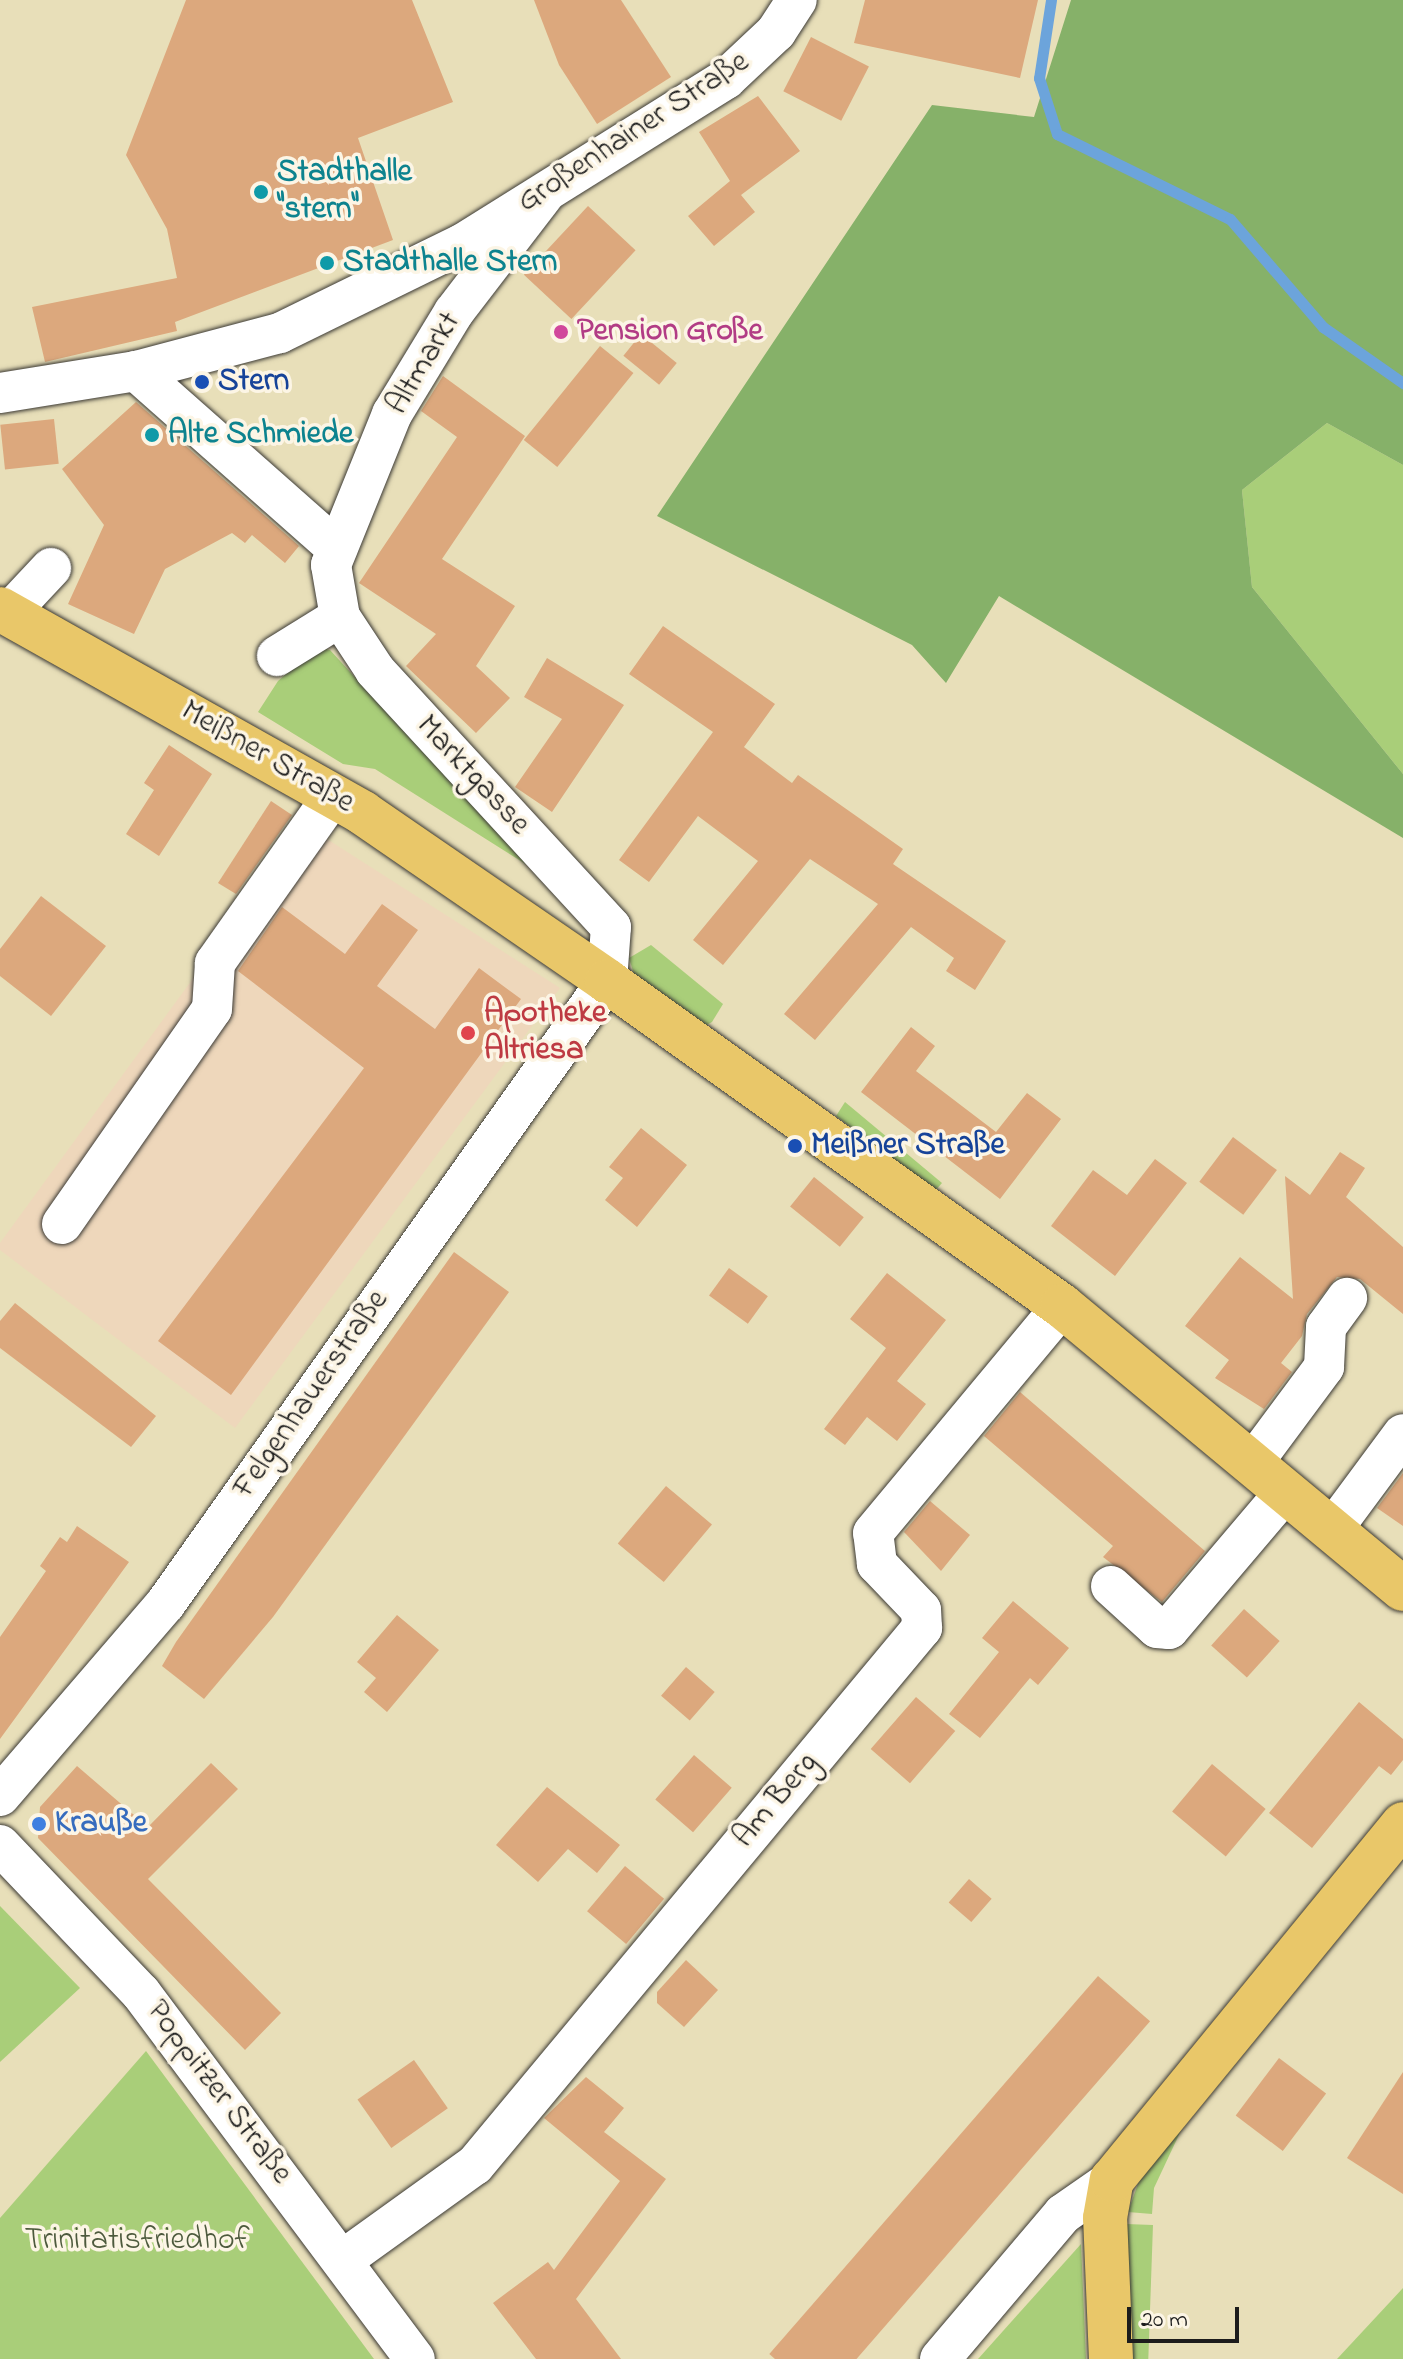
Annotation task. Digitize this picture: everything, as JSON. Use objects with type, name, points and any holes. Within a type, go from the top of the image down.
[{"type":"main road","name":"Meißner Straße","points":[[4,612],[333,796],[607,981],[1062,1306],[1403,1589]]},
{"type":"main road","points":[[1111,2359],[1105,2218],[1112,2180],[1403,1824]]},
{"type":"street","name":"Großenhainer Straße","points":[[0,393],[136,371],[280,333],[543,196],[749,62],[797,0]]},
{"type":"street","name":"Altmarkt","points":[[334,557],[392,414],[454,312],[543,196]]},
{"type":"street","points":[[136,371],[334,557]]},
{"type":"street","name":"Marktgasse","points":[[334,557],[340,617],[375,670],[611,927],[607,981]]},
{"type":"street","points":[[4,612],[51,568]]},
{"type":"street","points":[[277,656],[340,617]]},
{"type":"street","points":[[62,1224],[212,1009],[215,963],[333,796]]},
{"type":"street","name":"Felgenhauerstraße","points":[[0,1796],[166,1603],[607,981]]},
{"type":"street","points":[[1252,1464],[1324,1367],[1326,1327],[1347,1298]]},
{"type":"street","name":"Am Berg","points":[[344,2259],[475,2165],[922,1628],[921,1610],[877,1564],[873,1533],[1062,1306]]},
{"type":"street","points":[[1332,1530],[1403,1434]]},
{"type":"street","points":[[1111,1586],[1157,1628],[1169,1629],[1286,1491]]},
{"type":"street","name":"Poppitzer Straße","points":[[0,1845],[141,1993],[344,2259],[415,2359]]},
{"type":"street","points":[[940,2359],[1063,2214],[1112,2180]]},
{"type":"shaded area","points":[[305,825],[560,988],[235,1428],[0,1250],[0,1243]]},
{"type":"green space","points":[[1071,0],[1403,0],[1403,465],[1327,423],[1242,490],[1252,587],[1403,774],[1403,838],[999,596],[946,683],[912,645],[657,516],[932,105],[1034,117]]},
{"type":"green space","points":[[1327,423],[1403,465],[1403,774],[1252,587],[1242,490]]},
{"type":"green space","points":[[316,647],[330,650],[527,865],[375,769],[343,764],[258,712],[278,681]]},
{"type":"green space","points":[[651,945],[723,1004],[712,1022],[703,1027],[636,981],[629,958]]},
{"type":"green space","points":[[845,1102],[942,1183],[935,1191],[836,1116]]},
{"type":"green space","points":[[0,1906],[80,1988],[0,2062]]},
{"type":"green space","name":"Trinitatisfriedhof","points":[[146,2051],[374,2359],[0,2359],[0,2218]]},
{"type":"green space","points":[[1184,2124],[1154,2188],[1152,2214],[1128,2212],[1140,2178]]},
{"type":"green space","points":[[1126,2224],[1153,2225],[1148,2359],[1121,2359]]},
{"type":"green space","points":[[1081,2244],[1086,2359],[978,2359]]},
{"type":"green space","points":[[1403,2288],[1403,2359],[1337,2359]]},
{"type":"building","name":"Stadthalle \"stern\"","points":[[186,0],[412,0],[453,102],[358,138],[393,240],[175,322],[177,331],[45,362],[32,307],[177,278],[167,229],[126,155]]},
{"type":"building","points":[[534,0],[621,0],[671,77],[597,124],[559,65]]},
{"type":"building","points":[[865,0],[1038,0],[1020,78],[854,43]]},
{"type":"building","points":[[811,37],[869,67],[841,121],[783,91]]},
{"type":"building","points":[[758,96],[800,151],[741,195],[755,212],[714,246],[688,216],[730,181],[699,132]]},
{"type":"building","points":[[588,206],[636,250],[571,319],[524,275]]},
{"type":"building","points":[[641,334],[677,363],[659,385],[623,356]]},
{"type":"building","points":[[600,346],[633,373],[557,467],[524,440]]},
{"type":"building","points":[[443,376],[525,436],[442,559],[515,606],[476,666],[510,698],[476,733],[406,666],[436,634],[359,583],[457,437],[421,411]]},
{"type":"building","points":[[136,402],[299,546],[285,563],[252,535],[245,543],[232,533],[165,569],[134,634],[68,604],[104,525],[62,469]]},
{"type":"building","points":[[54,419],[59,464],[5,469],[0,425]]},
{"type":"building","points":[[663,626],[775,704],[744,747],[792,783],[798,775],[903,849],[893,864],[1006,941],[975,990],[946,971],[954,958],[911,927],[815,1040],[784,1014],[878,904],[810,859],[723,965],[693,940],[758,861],[698,816],[649,882],[619,860],[713,732],[629,674]]},
{"type":"building","points":[[547,658],[624,705],[552,812],[515,787],[562,719],[524,697]]},
{"type":"building","points":[[169,745],[212,774],[159,856],[126,834],[154,790],[144,783]]},
{"type":"building","points":[[271,801],[292,815],[236,894],[218,883]]},
{"type":"building","points":[[41,896],[106,946],[51,1016],[0,976],[0,949]]},
{"type":"building","points":[[382,904],[418,930],[377,986],[435,1029],[479,968],[521,999],[231,1395],[158,1341],[364,1068],[238,971],[282,907],[345,954]]},
{"type":"building","points":[[911,1027],[935,1046],[916,1071],[996,1132],[1027,1093],[1061,1119],[1000,1199],[861,1092]]},
{"type":"building","points":[[641,1128],[687,1165],[637,1227],[605,1200],[623,1178],[609,1167]]},
{"type":"building","points":[[1233,1137],[1277,1170],[1243,1215],[1199,1182]]},
{"type":"building","points":[[1340,1152],[1365,1168],[1346,1197],[1403,1247],[1403,1314],[1360,1279],[1337,1277],[1307,1314],[1302,1336],[1281,1363],[1292,1372],[1264,1409],[1215,1378],[1229,1360],[1185,1326],[1240,1257],[1293,1299],[1285,1176],[1310,1195]]},
{"type":"building","points":[[1155,1159],[1187,1183],[1115,1276],[1051,1226],[1093,1170],[1127,1195]]},
{"type":"building","points":[[814,1177],[864,1217],[840,1247],[790,1207]]},
{"type":"building","points":[[454,1252],[509,1292],[273,1617],[204,1699],[162,1666]]},
{"type":"building","points":[[729,1268],[768,1296],[748,1324],[709,1296]]},
{"type":"building","points":[[887,1273],[946,1320],[897,1381],[926,1404],[897,1441],[867,1417],[845,1445],[824,1429],[886,1348],[850,1319]]},
{"type":"building","points":[[15,1303],[156,1416],[131,1447],[0,1348],[0,1321]]},
{"type":"building","points":[[1020,1392],[1205,1551],[1162,1602],[1103,1557],[1113,1546],[984,1436]]},
{"type":"building","points":[[1403,1473],[1403,1526],[1377,1508]]},
{"type":"building","points":[[666,1486],[712,1525],[664,1582],[618,1543]]},
{"type":"building","points":[[930,1501],[970,1535],[941,1571],[904,1532]]},
{"type":"building","points":[[77,1526],[129,1562],[0,1739],[0,1637],[46,1571],[40,1566],[60,1537],[67,1542]]},
{"type":"building","points":[[1013,1601],[1069,1648],[1038,1685],[1030,1678],[980,1738],[949,1714],[999,1652],[982,1638]]},
{"type":"building","points":[[1244,1609],[1280,1641],[1247,1678],[1211,1645]]},
{"type":"building","points":[[397,1615],[439,1650],[387,1712],[364,1692],[376,1678],[357,1662]]},
{"type":"building","points":[[686,1667],[715,1692],[690,1721],[661,1696]]},
{"type":"building","points":[[916,1697],[955,1731],[910,1783],[871,1749]]},
{"type":"building","points":[[1359,1702],[1403,1739],[1403,1760],[1391,1775],[1379,1766],[1312,1848],[1269,1813]]},
{"type":"building","points":[[694,1755],[732,1788],[693,1832],[655,1800]]},
{"type":"building","points":[[211,1763],[238,1789],[148,1879],[281,2013],[245,2050],[38,1838],[40,1807],[77,1766],[148,1827]]},
{"type":"building","points":[[1212,1764],[1266,1809],[1226,1856],[1172,1811]]},
{"type":"building","points":[[547,1787],[620,1845],[597,1873],[568,1849],[538,1882],[496,1845]]},
{"type":"building","points":[[625,1866],[664,1899],[626,1944],[587,1911]]},
{"type":"building","points":[[969,1879],[992,1899],[971,1922],[949,1902]]},
{"type":"building","points":[[686,1960],[718,1990],[684,2027],[657,2003],[657,1992]]},
{"type":"building","points":[[1098,1976],[1150,2021],[856,2359],[775,2359],[769,2354]]},
{"type":"building","points":[[1279,2058],[1326,2094],[1283,2151],[1236,2116]]},
{"type":"building","points":[[414,2060],[448,2108],[391,2148],[357,2100]]},
{"type":"building","points":[[1403,2072],[1403,2194],[1347,2158]]},
{"type":"building","points":[[586,2077],[624,2108],[604,2132],[666,2179],[576,2299],[621,2359],[536,2359],[493,2303],[548,2262],[554,2270],[620,2181],[544,2118]]},
{"type":"waterway","points":[[1051,0],[1039,78],[1057,134],[1230,219],[1323,327],[1403,383]]},
{"type":"place","name":"Stadthalle \"stern\"","points":[[261,192]]},
{"type":"place","name":"Stadthalle Stern","points":[[327,263]]},
{"type":"place","name":"Pension Große","points":[[561,332]]},
{"type":"place","name":"Stern","points":[[202,382]]},
{"type":"place","name":"Alte Schmiede","points":[[152,435]]},
{"type":"place","name":"Apotheke Altriesa","points":[[468,1033]]},
{"type":"place","name":"Meißner Straße","points":[[795,1146]]},
{"type":"place","name":"Krauße","points":[[39,1824]]}]
